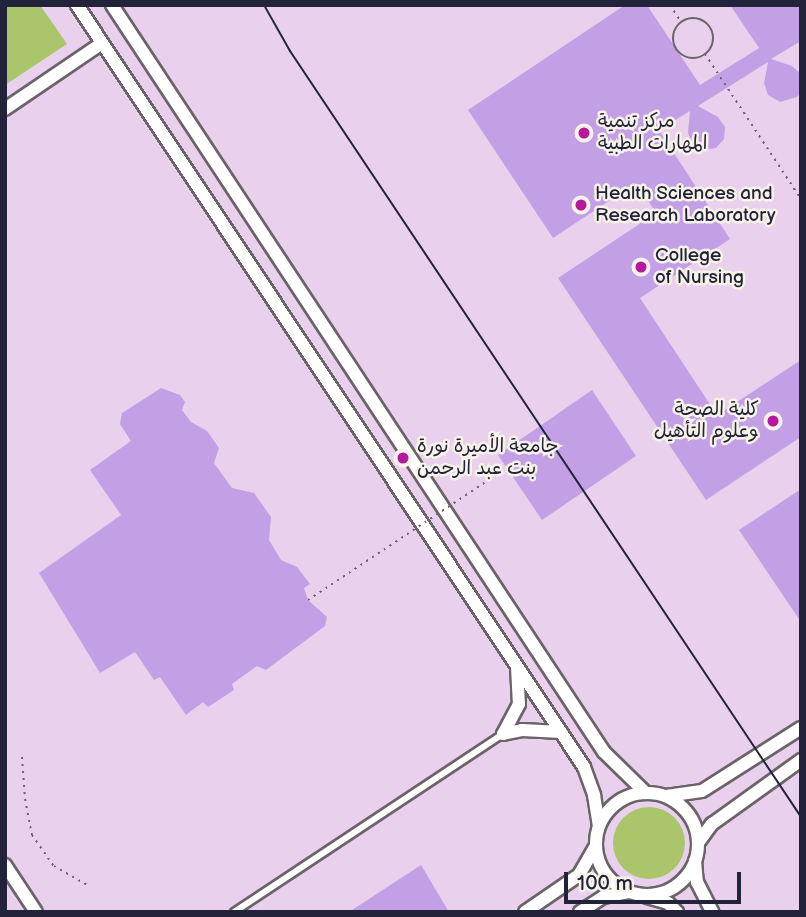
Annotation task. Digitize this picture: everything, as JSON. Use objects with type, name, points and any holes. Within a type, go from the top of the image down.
[{"type":"street","points":[[77,5],[584,767],[594,796],[599,826],[596,846],[579,876],[525,912]]},
{"type":"street","points":[[112,5],[604,752],[646,793]]},
{"type":"street","points":[[5,108],[102,43]]},
{"type":"street","points":[[503,734],[519,704],[517,667]]},
{"type":"street","points":[[599,826],[617,802],[646,793],[666,796],[702,791],[801,728]]},
{"type":"street","points":[[503,734],[522,730],[561,733]]},
{"type":"street","points":[[698,843],[712,824],[801,760]]},
{"type":"street","points":[[666,796],[689,814],[698,843],[695,861],[697,882],[712,912]]},
{"type":"street","points":[[596,846],[606,874],[635,893],[668,904],[677,912]]},
{"type":"street","points":[[580,912],[603,897],[635,893],[657,894],[673,888],[687,876],[695,861]]},
{"type":"street","points":[[5,865],[36,912]]},
{"type":"lane","points":[[234,912],[503,734]]},
{"type":"path","points":[[670,5],[682,22]]},
{"type":"path","points":[[697,19],[708,25],[713,43],[705,54],[687,57],[676,49],[673,36],[682,22],[697,19]]},
{"type":"path","points":[[705,54],[801,199]]},
{"type":"path","points":[[308,600],[508,467]]},
{"type":"path","points":[[22,757],[25,799],[32,835],[54,866],[89,886]]},
{"type":"shaded area","name":"جامعة الأميرة نورة بنت عبد الرحمن","points":[[5,5],[801,5],[801,912],[5,912]]},
{"type":"green space","points":[[5,5],[40,5],[67,44],[5,85]]},
{"type":"green space","points":[[642,807],[656,807],[675,817],[685,836],[685,850],[675,869],[656,879],[642,879],[623,869],[613,850],[613,836],[623,817]]},
{"type":"building","points":[[625,5],[647,5],[700,85],[759,48],[730,5],[801,5],[801,41],[771,59],[792,66],[801,74],[801,92],[797,97],[780,102],[768,95],[764,83],[768,62],[698,106],[718,117],[725,127],[724,139],[716,148],[704,150],[693,144],[688,133],[690,111],[659,130],[730,239],[640,298],[717,415],[801,360],[801,437],[706,500],[558,278],[656,213],[636,183],[553,238],[468,110]]},
{"type":"building","points":[[161,388],[180,395],[185,402],[182,410],[191,422],[207,431],[219,448],[214,463],[232,488],[254,493],[271,517],[269,540],[281,560],[297,567],[310,584],[304,588],[308,600],[327,617],[325,626],[266,670],[257,666],[232,684],[234,690],[208,707],[203,702],[186,715],[160,677],[154,680],[135,652],[100,673],[39,573],[121,515],[90,470],[131,441],[120,424],[122,413]]},
{"type":"building","points":[[592,390],[636,456],[542,520],[498,455]]},
{"type":"building","points":[[801,489],[801,622],[739,530]]},
{"type":"building","points":[[421,865],[449,912],[349,912]]},
{"type":"tram line","points":[[264,5],[290,51],[801,817]]},
{"type":"place","name":"مركز تنمية المهارات الطبية","points":[[584,133]]},
{"type":"place","name":"Health Sciences and Research Laboratory","points":[[581,205]]},
{"type":"place","name":"College of Nursing","points":[[641,267]]},
{"type":"place","name":"كلية الصحة وعلوم التأهيل","points":[[773,421]]},
{"type":"place","name":"جامعة الأميرة نورة بنت عبد الرحمن","points":[[403,458]]}]
